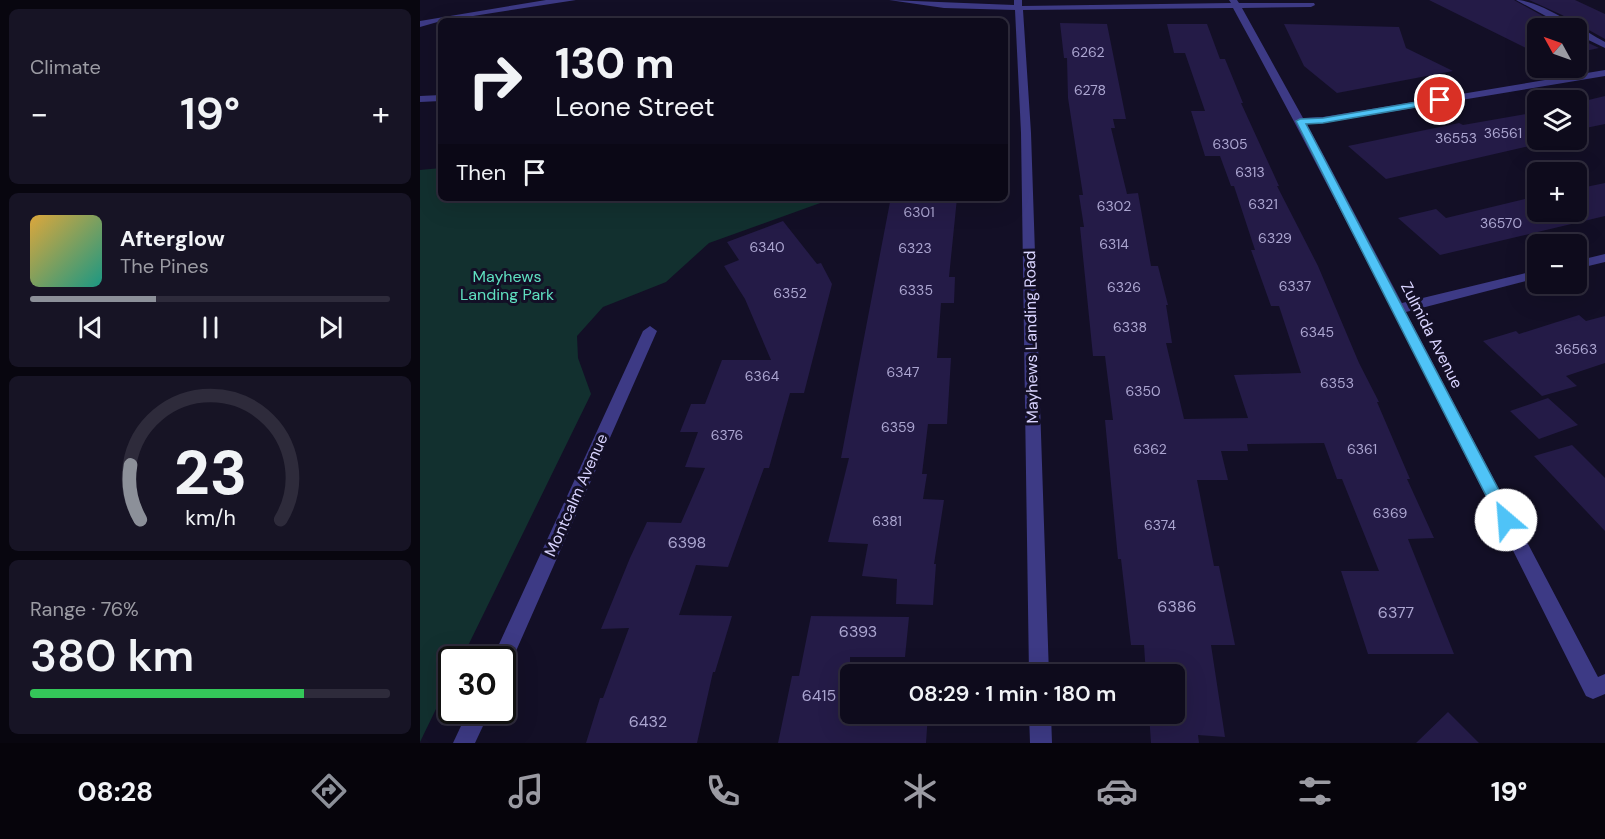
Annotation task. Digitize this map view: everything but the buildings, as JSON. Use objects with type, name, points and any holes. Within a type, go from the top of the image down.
[{"type":"street","points":[[453,18],[530,4],[573,0]]},
{"type":"street","points":[[893,0],[944,6],[1235,3],[1311,5]]},
{"type":"street","points":[[1520,0],[1554,18]]},
{"type":"street","name":"Zulmida Avenue","points":[[1235,3],[1300,121],[1599,687]]},
{"type":"street","name":"Mayhews Landing Road","points":[[1018,4],[1026,133],[1039,664]]},
{"type":"street","points":[[420,24],[438,21]]},
{"type":"street","points":[[1587,35],[1605,45]]},
{"type":"street","points":[[1300,121],[1323,120],[1605,73]]},
{"type":"street","points":[[420,99],[438,98]]},
{"type":"street","points":[[1587,262],[1605,258]]},
{"type":"street","points":[[1398,309],[1527,277]]},
{"type":"street","name":"Montcalm Avenue","points":[[508,646],[650,331]]},
{"type":"street","points":[[465,743],[473,724]]},
{"type":"street","points":[[1040,724],[1041,743]]},
{"type":"green space","name":"Mayhews Landing Park","points":[[438,168],[438,201],[826,201],[709,243],[666,282],[603,307],[577,336],[578,358],[591,394],[468,646],[438,646],[438,705],[420,742],[420,170]]},
{"type":"route","points":[[1440,100],[1323,120],[1300,121],[1506,520]]}]
